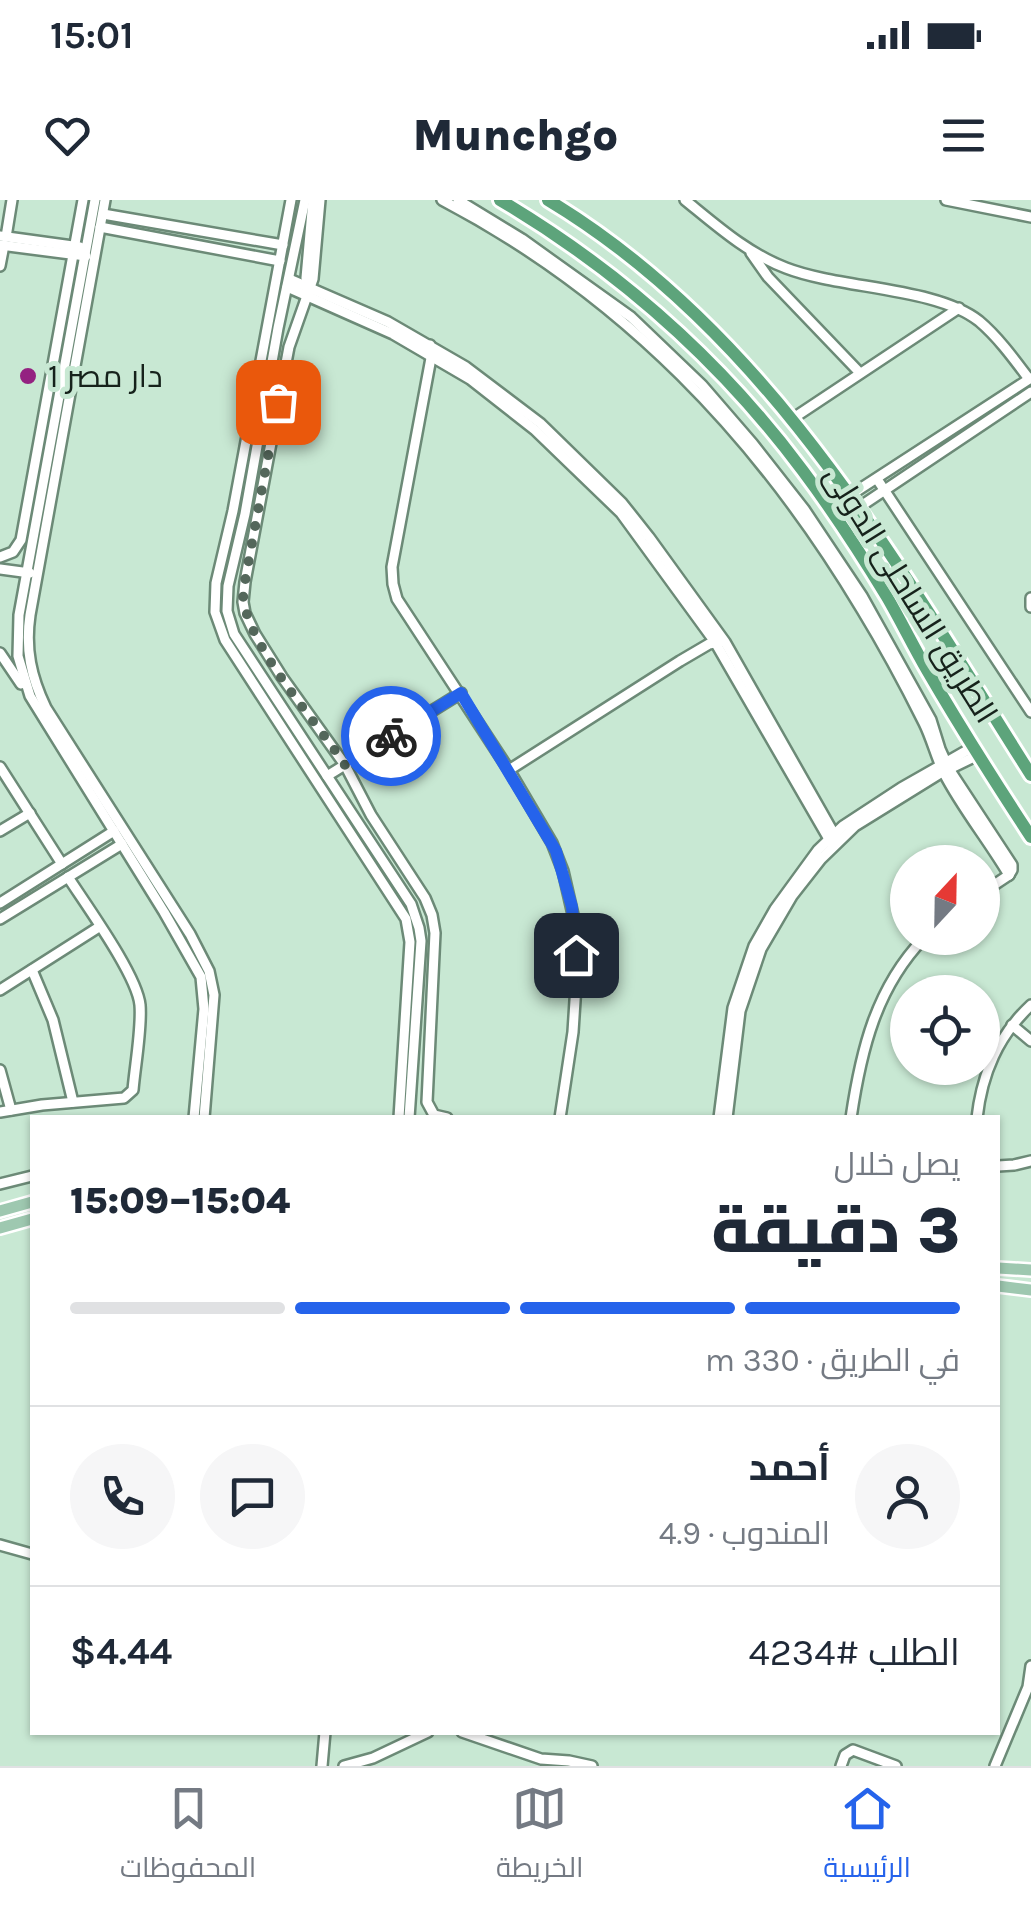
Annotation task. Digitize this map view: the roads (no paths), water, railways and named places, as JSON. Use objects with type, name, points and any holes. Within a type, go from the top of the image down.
[{"type":"highway","name":"الطريق الساحلى الدولى","points":[[500,200],[543,225],[636,294],[720,372],[779,439],[887,597],[975,751],[1031,837]]},
{"type":"highway","name":"الطريق الساحلى الدولى","points":[[548,200],[603,237],[694,312],[792,419],[854,502],[1031,775]]},
{"type":"highway","points":[[887,597],[903,593],[909,584]]},
{"type":"highway","points":[[899,619],[912,607],[923,606]]},
{"type":"main road","points":[[0,1211],[30,1203]]},
{"type":"main road","points":[[0,1228],[30,1220]]},
{"type":"main road","points":[[1000,1268],[1031,1270]]},
{"type":"main road","points":[[1000,1286],[1031,1290]]},
{"type":"street","points":[[0,266],[12,200]]},
{"type":"street","points":[[0,557],[12,552],[21,540],[83,200]]},
{"type":"street","points":[[96,200],[32,573],[28,653],[46,708],[198,968],[204,986],[204,1009],[194,1115]]},
{"type":"street","points":[[30,696],[20,666],[18,615],[32,573],[105,200]]},
{"type":"street","points":[[291,200],[227,611],[234,634],[411,904],[420,928],[409,1115]]},
{"type":"street","points":[[304,200],[216,583],[215,612],[225,640],[402,909],[410,942],[398,1115]]},
{"type":"street","points":[[317,200],[307,291],[282,381],[243,602],[249,622],[282,677],[347,769],[432,915],[427,1102],[438,1115]]},
{"type":"street","points":[[442,200],[518,246],[619,317],[670,362],[724,420],[798,513],[856,600],[944,767],[998,845]]},
{"type":"street","points":[[458,200],[522,239],[631,317],[728,414],[804,509],[862,596],[931,720],[944,767]]},
{"type":"street","points":[[684,200],[751,252],[787,269],[959,308],[998,340],[1030,379],[878,478],[854,502]]},
{"type":"street","points":[[946,200],[1031,217]]},
{"type":"street","points":[[103,214],[284,240],[296,238]]},
{"type":"street","points":[[100,227],[280,260]]},
{"type":"street","points":[[3,241],[87,252]]},
{"type":"street","points":[[751,252],[768,277],[860,373]]},
{"type":"street","points":[[288,283],[388,322],[430,350],[520,416],[609,501],[720,642],[834,840]]},
{"type":"street","points":[[792,419],[959,308]]},
{"type":"street","points":[[430,350],[392,576],[394,592],[509,770],[552,843],[563,871],[572,907],[576,985],[560,1115]]},
{"type":"street","points":[[1017,386],[1028,395],[1031,408]]},
{"type":"street","points":[[854,502],[884,489],[1028,395]]},
{"type":"street","points":[[878,478],[1031,712]]},
{"type":"street","points":[[0,568],[32,573]]},
{"type":"street","points":[[1031,598],[1031,607]]},
{"type":"street","points":[[509,770],[680,661],[720,642]]},
{"type":"street","points":[[0,653],[122,844],[204,960],[213,983],[214,1008],[204,1115]]},
{"type":"street","points":[[329,779],[461,693]]},
{"type":"street","points":[[723,1115],[737,1022],[756,962],[782,910],[834,840],[944,767],[975,751]]},
{"type":"street","points":[[0,766],[62,864]]},
{"type":"street","points":[[0,831],[30,813]]},
{"type":"street","points":[[0,903],[114,831]]},
{"type":"street","points":[[0,919],[122,844]]},
{"type":"street","points":[[1000,848],[1012,865],[1009,876],[1000,882]]},
{"type":"street","points":[[0,1070],[5,1111],[124,1098],[131,1094],[139,1000],[68,877]]},
{"type":"street","points":[[0,990],[99,927]]},
{"type":"street","points":[[852,1115],[874,1015],[893,977],[910,955]]},
{"type":"street","points":[[32,970],[53,1020],[73,1102]]},
{"type":"street","points":[[978,1115],[984,1077],[1000,1041],[1031,1006]]},
{"type":"street","points":[[1012,1025],[1031,1042]]},
{"type":"street","points":[[1000,1166],[1031,1161]]},
{"type":"street","points":[[0,1184],[30,1176]]},
{"type":"street","points":[[0,1545],[30,1553]]},
{"type":"street","points":[[996,1766],[1028,1687],[1031,1666]]},
{"type":"street","points":[[322,1766],[325,1735]]},
{"type":"street","points":[[344,1766],[422,1735]]},
{"type":"street","points":[[471,1735],[541,1759],[592,1766]]},
{"type":"street","points":[[841,1766],[852,1750],[896,1766]]},
{"type":"place","name":"دار مصر 1","points":[[28,376]]}]
